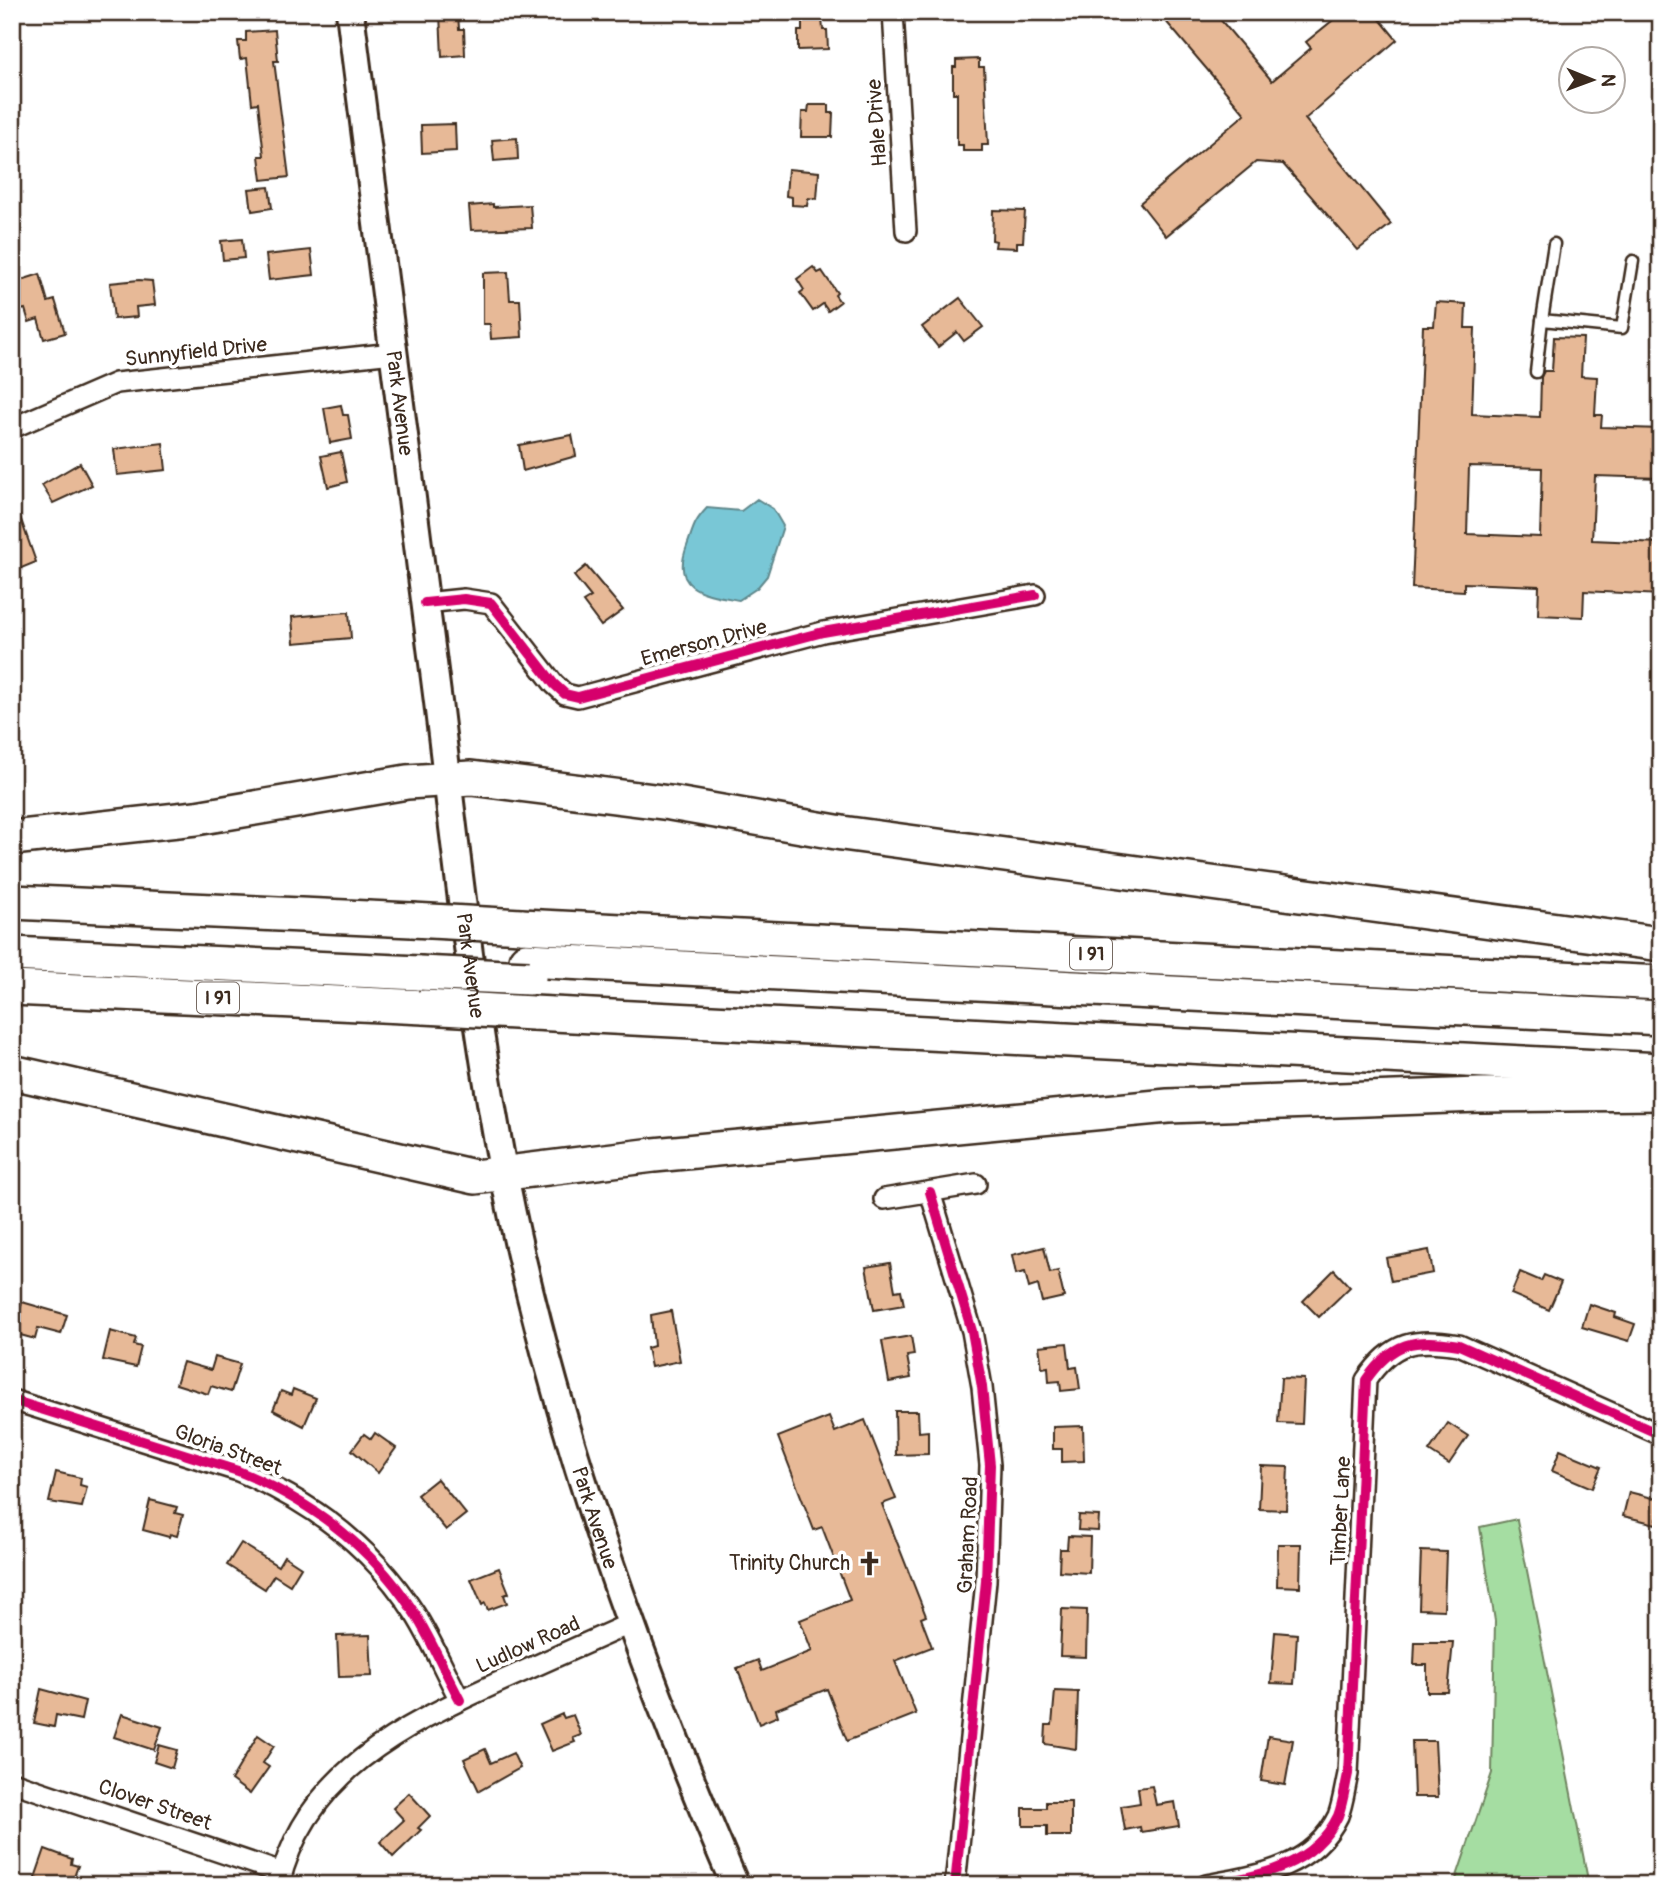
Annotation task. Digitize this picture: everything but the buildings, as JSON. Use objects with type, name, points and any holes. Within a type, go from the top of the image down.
[{"type":"highway","points":[[12,838],[159,823],[447,778],[493,780],[657,801],[842,833],[1661,944]]},
{"type":"highway","name":"I 91","points":[[12,902],[1661,983]]},
{"type":"highway","points":[[12,935],[418,964]]},
{"type":"highway","points":[[12,954],[418,964],[1661,1018]]},
{"type":"highway","points":[[527,969],[1661,1035]]},
{"type":"highway","name":"I 91","points":[[12,988],[1661,1070]]},
{"type":"highway","points":[[12,1072],[458,1175],[505,1176],[643,1156],[1195,1104],[1493,1094],[1661,1093]]},
{"type":"main road","name":"Park Avenue","points":[[350,12],[470,966],[505,1176],[531,1296],[555,1383],[629,1624],[735,1885]]},
{"type":"street","name":"Hale Drive","points":[[893,12],[906,231]]},
{"type":"street","name":"Sunnyfield Drive","points":[[12,428],[117,383],[393,353]]},
{"type":"street","name":"Emerson Drive","points":[[425,603],[464,599],[491,603],[554,684],[565,694],[578,697],[823,632],[1035,595]]},
{"type":"street","points":[[884,1199],[976,1184]]},
{"type":"street","name":"Graham Road","points":[[930,1192],[959,1283],[978,1358],[990,1465],[987,1570],[955,1885]]},
{"type":"street","name":"Timber Lane","points":[[1206,1885],[1269,1873],[1294,1863],[1322,1840],[1338,1814],[1348,1774],[1366,1380],[1378,1363],[1396,1348],[1425,1340],[1459,1345],[1661,1435]]},
{"type":"street","name":"Gloria Street","points":[[12,1400],[238,1471],[273,1485],[310,1506],[338,1525],[383,1571],[415,1614],[460,1700]]},
{"type":"street","name":"Ludlow Road","points":[[281,1879],[306,1821],[327,1792],[355,1762],[395,1732],[629,1624]]},
{"type":"street","name":"Clover Street","points":[[12,1782],[281,1879]]},
{"type":"lane","points":[[1536,372],[1554,244]]},
{"type":"lane","points":[[1542,320],[1622,328],[1633,261]]},
{"type":"green space","points":[[1517,1519],[1589,1885],[1454,1885],[1492,1773],[1495,1621],[1480,1527]]},
{"type":"water","points":[[757,499],[773,509],[783,526],[767,576],[757,588],[739,600],[694,588],[683,573],[683,561],[699,518],[707,508],[741,511]]},
{"type":"cycle path","points":[[425,603],[464,599],[491,603],[554,684],[565,694],[578,697],[823,632],[1035,595]]},
{"type":"cycle path","points":[[930,1192],[972,1331],[982,1387],[990,1465],[986,1581],[955,1885]]},
{"type":"cycle path","points":[[1206,1885],[1264,1873],[1299,1858],[1327,1834],[1340,1811],[1348,1774],[1366,1380],[1386,1357],[1406,1345],[1417,1343],[1459,1345],[1661,1435]]},
{"type":"cycle path","points":[[12,1400],[238,1471],[290,1496],[315,1512],[359,1547],[398,1590],[421,1624],[460,1700]]},
{"type":"place","name":"Trinity Church","points":[[870,1563]]}]
